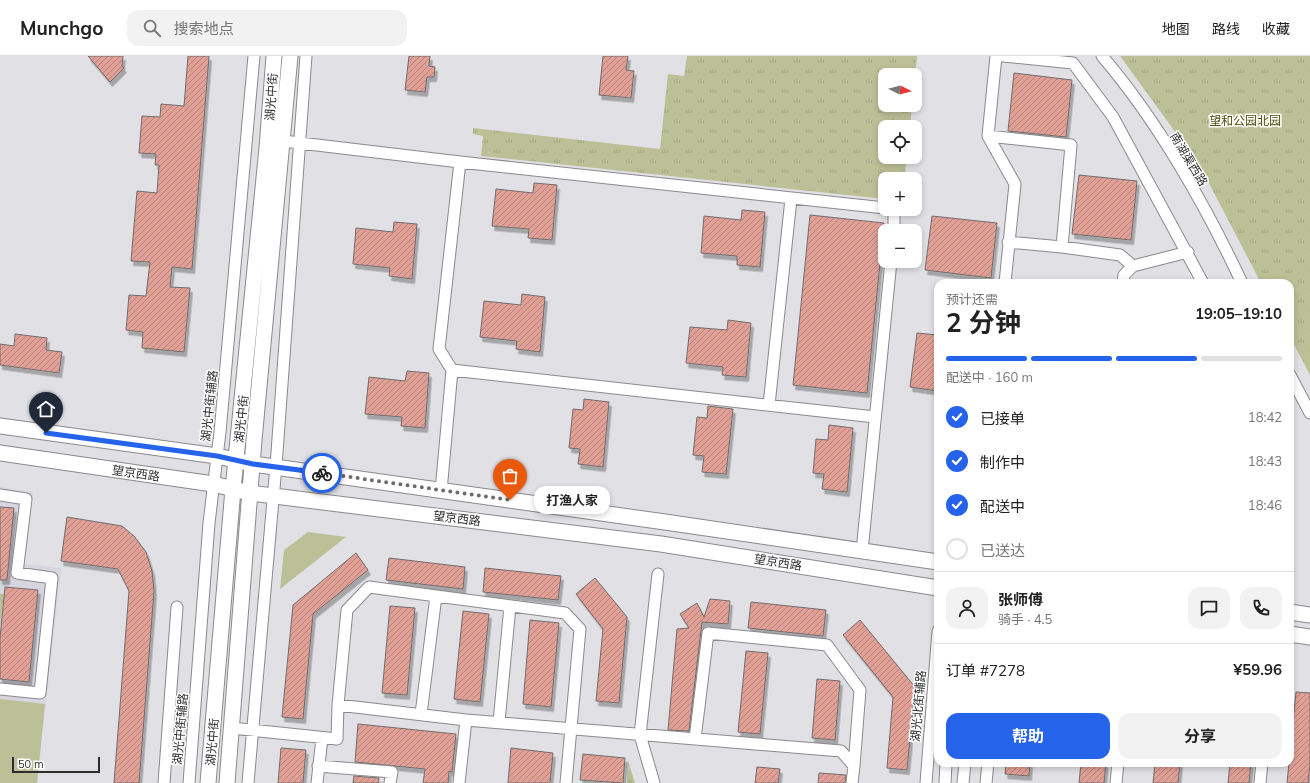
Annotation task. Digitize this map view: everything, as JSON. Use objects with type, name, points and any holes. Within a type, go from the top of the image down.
[{"type":"main road","name":"湖光中街","points":[[208,783],[236,461],[267,148],[274,56]]},
{"type":"main road","name":"湖光中街","points":[[227,783],[250,493],[290,56]]},
{"type":"main road","name":"望京西路","points":[[0,426],[217,456],[253,464],[276,466],[934,561]]},
{"type":"main road","name":"望京西路","points":[[0,453],[213,484],[250,493],[661,544],[934,587]]},
{"type":"main road","points":[[1294,613],[1310,615]]},
{"type":"main road","points":[[1294,635],[1310,637]]},
{"type":"street","name":"湖光中街辅路","points":[[188,783],[213,484],[217,456],[254,56]]},
{"type":"street","points":[[248,783],[276,466],[306,56]]},
{"type":"street","points":[[996,56],[988,136],[1015,184],[1004,279]]},
{"type":"street","points":[[1003,56],[1073,63],[1113,117],[1188,252],[1201,279]]},
{"type":"street","name":"南湖渠西路","points":[[1102,56],[1120,77],[1175,150],[1240,279]]},
{"type":"street","points":[[988,136],[1071,145],[1062,247]]},
{"type":"street","points":[[283,141],[791,199],[878,207]]},
{"type":"street","points":[[441,491],[452,370],[440,349],[460,162]]},
{"type":"street","points":[[769,405],[791,199]]},
{"type":"street","points":[[1008,242],[1062,247],[1120,255],[1133,266]]},
{"type":"street","points":[[1124,279],[1124,275],[1133,266],[1188,252]]},
{"type":"street","points":[[862,551],[890,268]]},
{"type":"street","points":[[452,370],[875,417]]},
{"type":"street","points":[[1294,383],[1310,413]]},
{"type":"street","points":[[0,495],[26,499],[17,573],[52,578],[40,693],[0,689]]},
{"type":"street","points":[[654,783],[640,734],[658,574]]},
{"type":"street","points":[[231,728],[336,739],[347,610],[369,587],[564,613],[580,629],[566,783]]},
{"type":"street","points":[[421,714],[436,596]]},
{"type":"street","points":[[499,722],[510,606]]},
{"type":"street","points":[[164,783],[177,607]]},
{"type":"street","points":[[696,739],[708,633],[827,645],[860,690],[852,783]]},
{"type":"street","name":"湖光北街辅路","points":[[926,783],[934,682]]},
{"type":"street","points":[[338,704],[466,720],[841,751],[854,766]]},
{"type":"street","points":[[459,783],[466,720]]},
{"type":"street","points":[[317,783],[322,738]]},
{"type":"street","points":[[190,762],[210,763]]},
{"type":"street","points":[[318,766],[392,772],[390,783]]},
{"type":"street","points":[[945,783],[946,767]]},
{"type":"street","points":[[964,783],[965,767]]},
{"type":"street","points":[[986,783],[988,767]]},
{"type":"street","points":[[1116,783],[1118,767]]},
{"type":"street","points":[[1260,783],[1262,767]]},
{"type":"shaded area","points":[[0,487],[33,492],[24,564],[61,568],[37,783],[0,783]]},
{"type":"green space","points":[[687,56],[917,56],[916,68],[878,68],[878,112],[911,112],[911,120],[878,120],[878,164],[906,164],[905,172],[878,172],[878,198],[481,156],[483,136],[473,134],[473,128],[660,149],[668,74],[684,76]]},
{"type":"green space","name":"望和公园北园","points":[[1120,56],[1310,56],[1310,375],[1294,345],[1294,279],[1259,279],[1200,166]]},
{"type":"green space","points":[[308,532],[346,537],[280,589],[284,550]]},
{"type":"green space","points":[[0,594],[4,594],[0,627]]},
{"type":"green space","points":[[0,699],[45,704],[37,783],[0,783]]},
{"type":"green space","points":[[628,761],[635,783],[627,783]]},
{"type":"building","points":[[88,56],[123,56],[122,66],[124,68],[110,82]]},
{"type":"building","points":[[188,56],[209,56],[192,269],[172,267],[170,287],[190,288],[184,352],[142,348],[143,332],[126,330],[129,295],[146,296],[150,262],[131,261],[137,191],[157,193],[159,165],[155,165],[156,154],[139,153],[142,116],[160,117],[161,104],[184,106]]},
{"type":"building","points":[[409,56],[430,56],[429,66],[435,67],[434,77],[427,77],[425,92],[405,90]]},
{"type":"building","points":[[603,56],[628,56],[626,70],[634,71],[631,98],[599,95]]},
{"type":"building","points":[[1014,73],[1072,80],[1066,137],[1008,131]]},
{"type":"building","points":[[1079,175],[1137,181],[1131,240],[1072,234]]},
{"type":"building","points":[[534,183],[557,185],[552,240],[528,238],[529,229],[492,226],[496,189],[533,193]]},
{"type":"building","points":[[742,210],[765,212],[760,267],[737,265],[737,256],[701,253],[704,216],[741,220]]},
{"type":"building","points":[[810,215],[884,223],[878,224],[878,268],[880,268],[867,393],[793,385]]},
{"type":"building","points":[[932,216],[997,223],[991,278],[925,270]]},
{"type":"building","points":[[394,222],[417,224],[412,279],[389,276],[390,268],[353,264],[356,228],[393,232]]},
{"type":"building","points":[[522,294],[545,297],[540,352],[516,349],[517,341],[480,337],[484,301],[521,305]]},
{"type":"building","points":[[728,320],[751,323],[746,377],[722,375],[723,367],[686,363],[690,327],[727,330]]},
{"type":"building","points":[[917,333],[934,335],[934,390],[910,387]]},
{"type":"building","points":[[15,334],[47,338],[46,350],[62,352],[59,373],[0,365],[0,344],[14,346]]},
{"type":"building","points":[[407,371],[429,373],[425,428],[401,426],[402,417],[365,414],[369,377],[405,381]]},
{"type":"building","points":[[584,399],[609,402],[603,467],[578,464],[580,449],[569,448],[573,409],[583,410]]},
{"type":"building","points":[[708,406],[733,409],[726,474],[702,472],[704,456],[693,455],[697,417],[707,418]]},
{"type":"building","points":[[829,425],[853,428],[847,492],[822,489],[824,474],[813,473],[816,439],[828,440]]},
{"type":"building","points":[[0,507],[14,508],[7,580],[0,580]]},
{"type":"building","points":[[67,517],[122,526],[134,536],[146,552],[152,571],[154,591],[139,783],[114,783],[129,591],[118,569],[61,561]]},
{"type":"building","points":[[356,553],[368,570],[313,614],[303,719],[282,717],[293,605]]},
{"type":"building","points":[[389,558],[465,567],[463,589],[386,580]]},
{"type":"building","points":[[485,568],[561,576],[558,600],[483,592]]},
{"type":"building","points":[[595,578],[627,617],[619,703],[596,701],[603,629],[576,594]]},
{"type":"building","points":[[5,587],[38,590],[29,682],[0,679],[0,638]]},
{"type":"building","points":[[710,599],[730,601],[728,624],[702,622],[689,731],[668,730],[677,629],[689,628],[680,614],[697,603],[704,617]]},
{"type":"building","points":[[751,602],[826,610],[823,636],[748,628]]},
{"type":"building","points":[[390,606],[415,608],[407,695],[382,693]]},
{"type":"building","points":[[463,611],[489,614],[480,702],[454,699]]},
{"type":"building","points":[[530,620],[559,623],[551,707],[523,704]]},
{"type":"building","points":[[860,620],[915,687],[907,770],[887,768],[893,697],[843,635]]},
{"type":"building","points":[[746,651],[768,653],[760,734],[738,732]]},
{"type":"building","points":[[817,679],[840,681],[835,740],[812,738]]},
{"type":"building","points":[[1296,692],[1310,693],[1310,765],[1308,783],[1287,783],[1289,767],[1294,767],[1294,712]]},
{"type":"building","points":[[358,724],[456,734],[452,772],[449,771],[448,783],[423,783],[425,769],[355,762]]},
{"type":"building","points":[[281,748],[306,750],[303,783],[278,783]]},
{"type":"building","points":[[511,748],[553,753],[550,783],[508,783]]},
{"type":"building","points":[[583,754],[625,758],[623,783],[580,780]]},
{"type":"building","points":[[757,767],[780,769],[778,783],[755,783]]},
{"type":"building","points":[[1006,767],[1030,767],[1029,776],[1005,774]]},
{"type":"building","points":[[1081,767],[1106,767],[1104,783],[1079,783]]},
{"type":"building","points":[[1155,767],[1180,767],[1178,783],[1153,783]]},
{"type":"building","points":[[1230,767],[1251,767],[1249,783],[1228,783]]},
{"type":"building","points":[[819,773],[846,775],[845,783],[818,783]]},
{"type":"building","points":[[354,776],[379,778],[378,783],[353,783]]},
{"type":"way so far","points":[[322,473],[510,500]]},
{"type":"place","name":"打渔人家","points":[[510,500]]},
{"type":"route","points":[[46,433],[217,456],[253,464],[322,473]]}]
